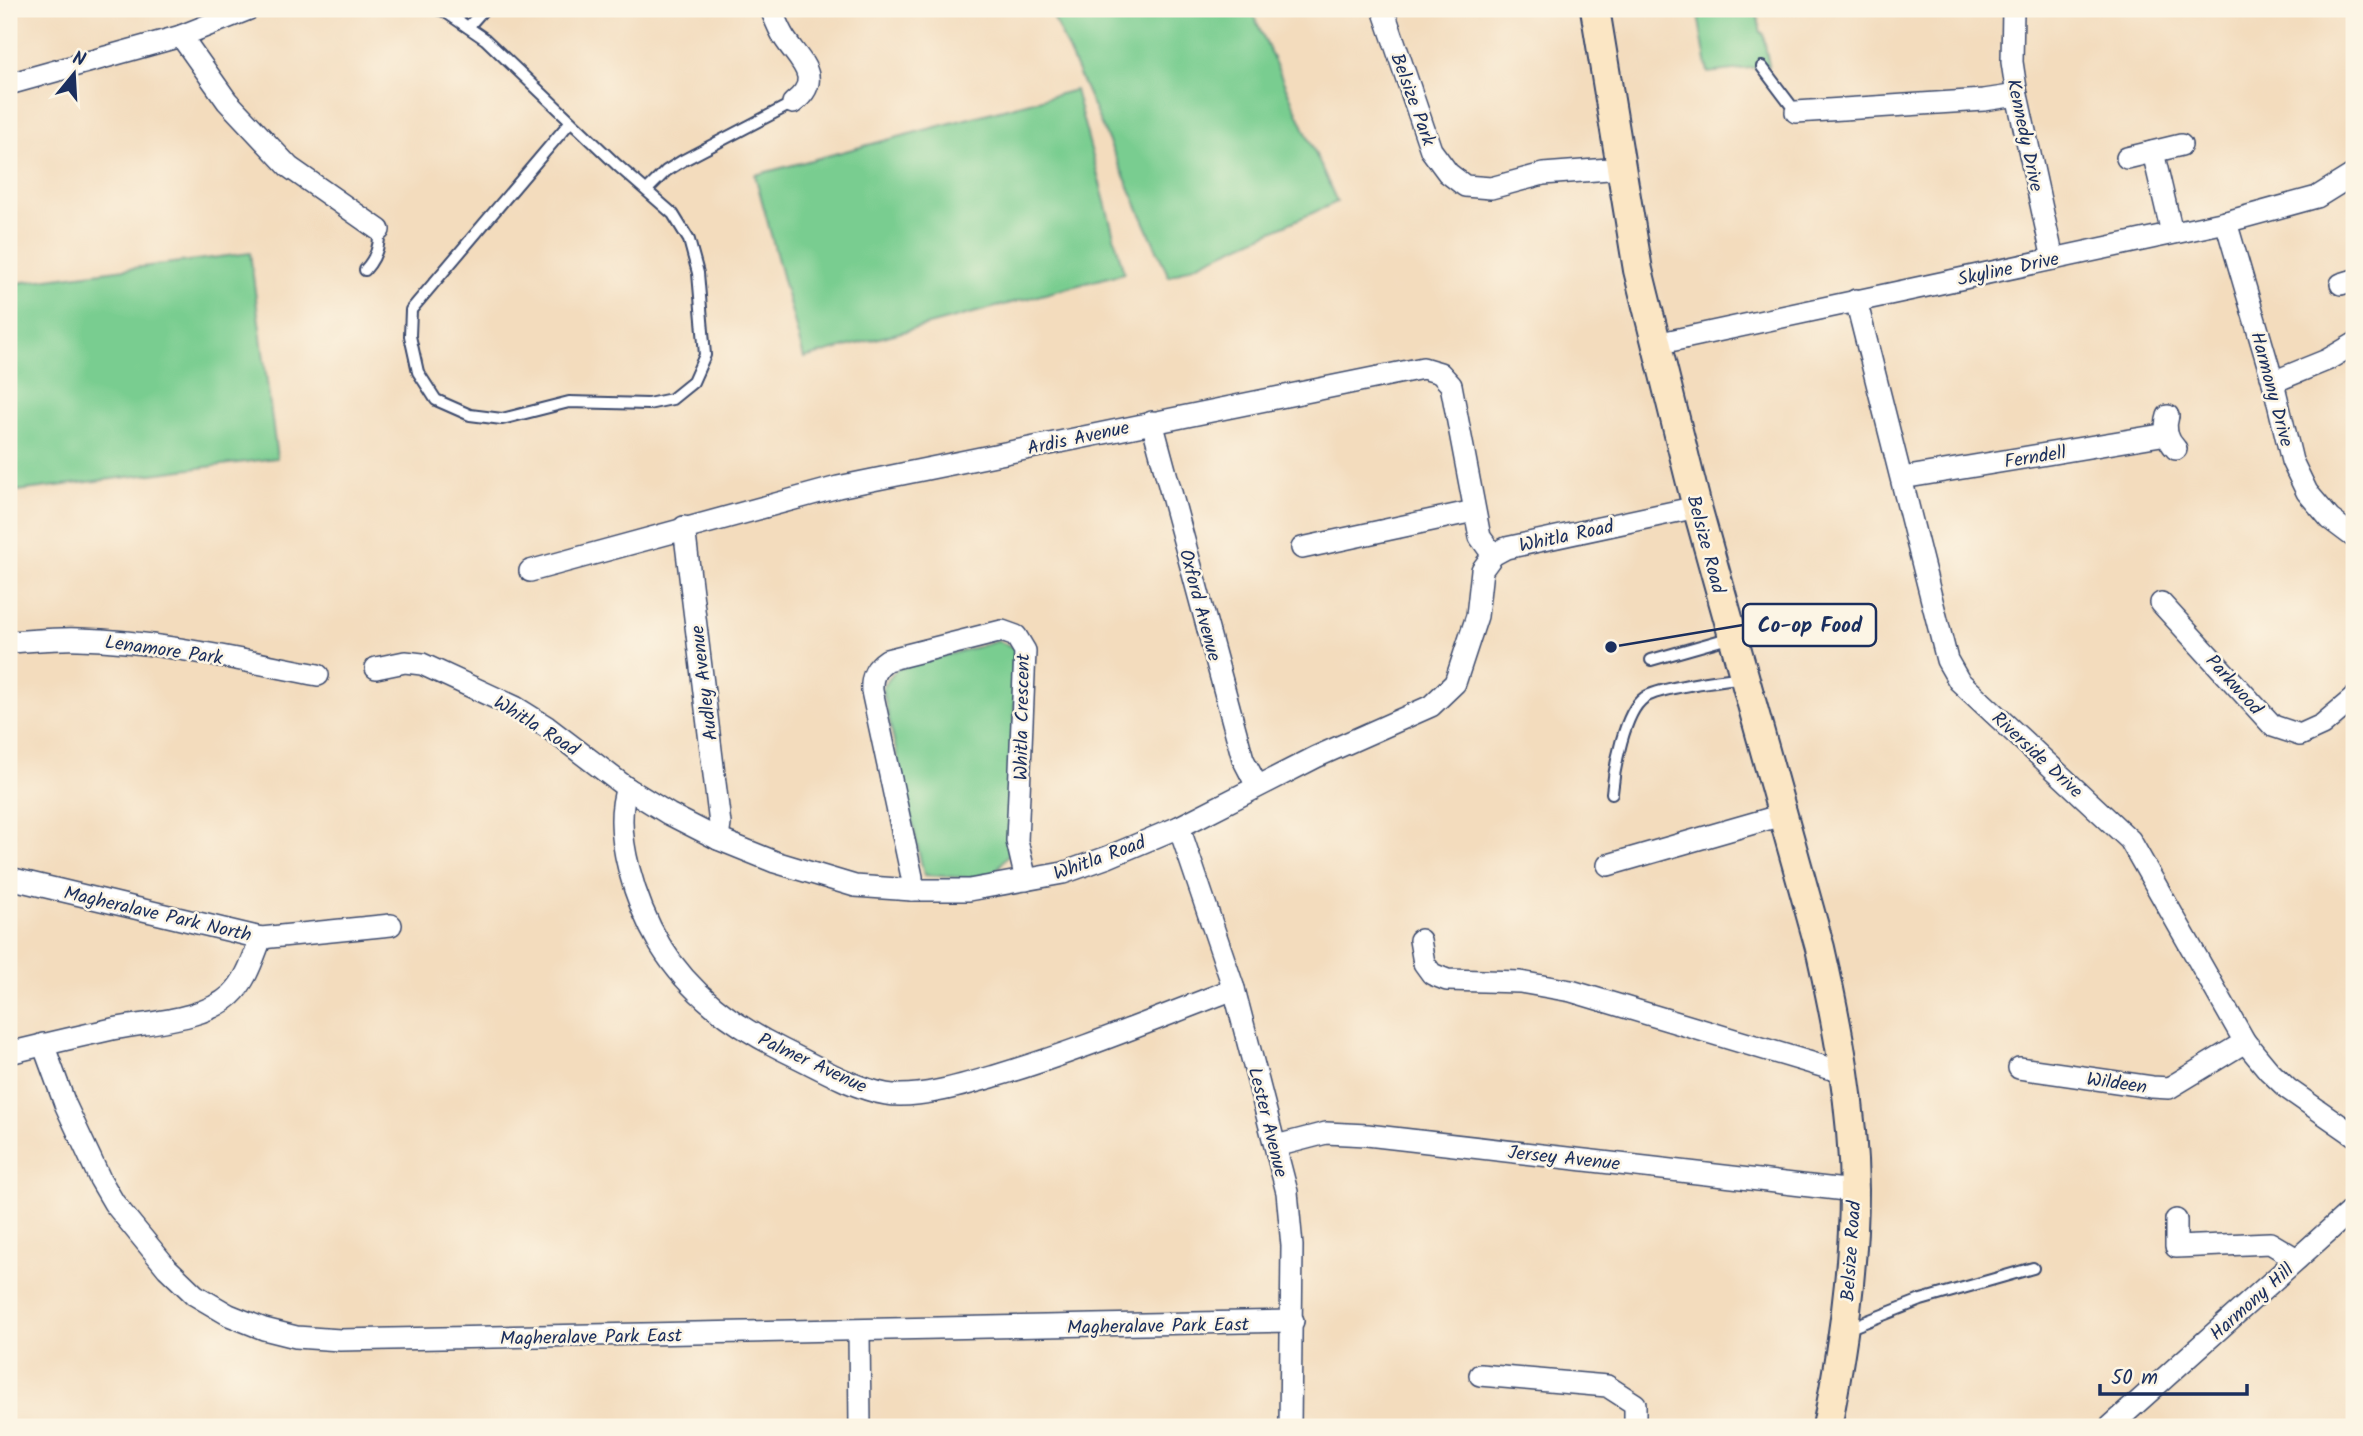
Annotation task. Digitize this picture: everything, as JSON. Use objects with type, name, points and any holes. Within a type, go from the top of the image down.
[{"type":"street","points":[[9,84],[181,36],[249,9]]},
{"type":"street","points":[[771,9],[784,37],[806,66],[809,81],[804,94],[793,103]]},
{"type":"street","name":"Belsize Park","points":[[1382,9],[1431,150],[1448,173],[1465,186],[1491,188],[1543,174],[1622,168]]},
{"type":"street","name":"Belsize Road","points":[[1595,9],[1638,270],[1697,507],[1832,999],[1852,1141],[1854,1191],[1852,1253],[1844,1330],[1827,1427]]},
{"type":"street","name":"Kennedy Drive","points":[[2012,9],[2012,62],[2017,95],[2053,259]]},
{"type":"street","points":[[181,36],[227,101],[289,167],[379,230]]},
{"type":"street","points":[[1796,112],[1984,100],[2017,95]]},
{"type":"street","points":[[2127,158],[2181,145]]},
{"type":"street","points":[[2153,152],[2172,233]]},
{"type":"street","name":"Skyline Drive","points":[[1656,344],[2226,222],[2317,197],[2354,174]]},
{"type":"street","name":"Harmony Drive","points":[[2226,222],[2273,382],[2292,461],[2307,492],[2330,519],[2354,537]]},
{"type":"street","name":"Riverside Drive","points":[[1856,300],[1947,660],[1959,681],[2130,840],[2245,1042],[2288,1089],[2354,1135]]},
{"type":"street","points":[[2273,382],[2327,360],[2354,344]]},
{"type":"street","name":"Ardis Avenue","points":[[530,571],[838,487],[1423,368],[1440,373],[1451,385],[1480,537],[1493,555]]},
{"type":"street","name":"Oxford Avenue","points":[[1152,422],[1243,759],[1257,786]]},
{"type":"street","name":"Ferndell","points":[[1902,478],[2170,433]]},
{"type":"street","name":"Whitla Road","points":[[376,667],[405,662],[422,664],[515,707],[547,727],[627,788],[669,814],[718,839],[775,862],[855,886],[968,890],[1063,873],[1179,827],[1257,786],[1431,706],[1455,683],[1477,616],[1482,570],[1493,555],[1506,548],[1697,507]]},
{"type":"street","points":[[1302,548],[1474,511]]},
{"type":"street","name":"Audley Avenue","points":[[684,527],[720,824],[718,839]]},
{"type":"street","name":"Parkwood","points":[[2161,603],[2273,726],[2300,735],[2322,725],[2354,698]]},
{"type":"street","name":"Whitla Crescent","points":[[912,890],[912,877],[872,691],[873,676],[876,669],[887,660],[1002,631],[1016,636],[1025,651],[1017,841],[1026,880]]},
{"type":"street","name":"Lenamore Park","points":[[9,642],[78,639],[138,644],[229,658],[318,676]]},
{"type":"street","name":"Palmer Avenue","points":[[627,788],[622,831],[636,894],[654,935],[681,975],[699,995],[739,1027],[792,1055],[863,1087],[887,1094],[956,1088],[1042,1062],[1234,989]]},
{"type":"street","points":[[1608,865],[1782,815]]},
{"type":"street","name":"Lester Avenue","points":[[1179,827],[1234,989],[1287,1192],[1293,1321],[1290,1427]]},
{"type":"street","name":"Magheralave Park North","points":[[9,878],[261,938],[391,925]]},
{"type":"street","points":[[9,1053],[185,1016],[213,1007],[231,995],[246,975],[261,938]]},
{"type":"street","points":[[1420,940],[1424,962],[1432,974],[1447,980],[1520,982],[1572,991],[1844,1073]]},
{"type":"street","name":"Wildeen","points":[[2020,1068],[2169,1088],[2245,1042]]},
{"type":"street","name":"Magheralave Park East","points":[[43,1044],[65,1104],[100,1179],[132,1226],[166,1268],[195,1295],[229,1315],[264,1329],[296,1337],[340,1340],[1293,1321]]},
{"type":"street","name":"Jersey Avenue","points":[[1276,1146],[1326,1133],[1367,1135],[1854,1191]]},
{"type":"street","name":"Harmony Hill","points":[[2110,1427],[2354,1208]]},
{"type":"street","name":"Harmony Hill","points":[[2176,1220],[2176,1247],[2270,1243],[2297,1259]]},
{"type":"street","points":[[859,1331],[860,1427]]},
{"type":"street","points":[[1480,1374],[1607,1386],[1635,1404],[1635,1427]]},
{"type":"lane","points":[[436,9],[444,11],[485,39],[673,214],[689,240],[698,273],[705,355],[693,382],[672,399],[648,404],[569,402],[502,418],[470,415],[436,400],[418,372],[410,336],[411,310],[571,121]]},
{"type":"lane","points":[[468,27],[484,9]]},
{"type":"lane","points":[[1762,67],[1796,112]]},
{"type":"lane","points":[[647,190],[666,171],[682,161],[793,103]]},
{"type":"lane","points":[[365,270],[373,261],[380,242],[379,230]]},
{"type":"lane","points":[[1651,660],[1732,637]]},
{"type":"lane","points":[[1612,793],[1616,758],[1632,713],[1646,696],[1744,677]]},
{"type":"lane","points":[[1844,1330],[1921,1300],[2033,1268]]},
{"type":"green space","points":[[1064,9],[1251,9],[1337,202],[1169,277],[1052,14]]},
{"type":"green space","points":[[1697,9],[1756,9],[1769,66],[1708,73]]},
{"type":"green space","points":[[1075,90],[1124,273],[804,358],[755,175]]},
{"type":"green space","points":[[250,253],[277,458],[9,492],[9,284]]},
{"type":"green space","points":[[998,641],[1015,648],[1013,849],[994,873],[971,878],[924,875],[882,688],[897,669]]},
{"type":"place","name":"Co-op Food","points":[[1611,647]]}]
